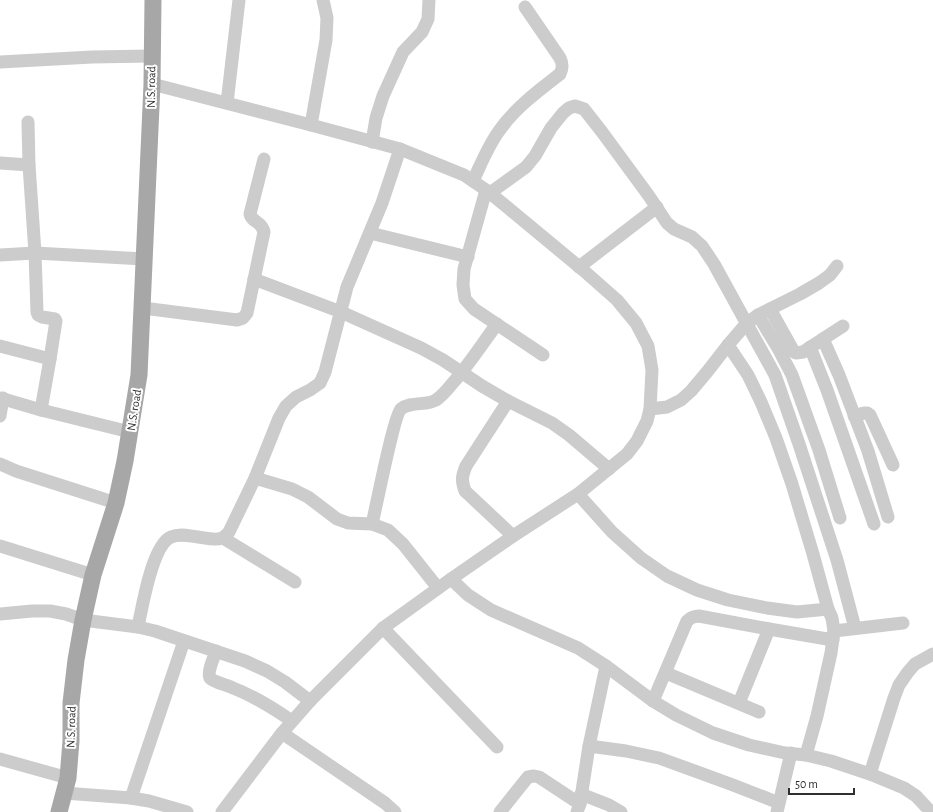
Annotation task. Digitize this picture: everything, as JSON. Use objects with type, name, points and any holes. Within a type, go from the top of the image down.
[{"type":"main road","name":"N.S. road","points":[[59,812],[66,786],[71,742],[71,703],[76,660],[83,620],[93,575],[116,503],[125,462],[139,375],[152,84],[151,56],[153,0]]},
{"type":"street","points":[[227,103],[239,0]]},
{"type":"street","points":[[311,125],[326,40],[327,18],[323,0]]},
{"type":"street","points":[[372,142],[376,118],[383,96],[403,52],[422,32],[428,19],[429,0]]},
{"type":"street","points":[[473,181],[499,131],[514,113],[532,96],[560,74],[563,68],[560,58],[525,7]]},
{"type":"street","points":[[0,62],[92,57],[151,56]]},
{"type":"street","points":[[152,84],[311,125],[400,150],[464,175],[488,192],[617,300],[636,323],[645,340],[648,346],[652,370],[650,409],[647,421],[637,441],[627,454],[578,494],[513,536],[383,628],[292,721],[222,812]]},
{"type":"street","points":[[543,355],[474,309],[465,299],[463,285],[464,269],[488,192],[526,166],[535,156],[551,128],[563,113],[569,108],[575,106],[584,109],[657,207],[667,223],[674,229],[692,236],[702,246],[714,264],[775,375],[835,554],[855,628]]},
{"type":"street","points":[[28,122],[37,312],[38,316],[55,319],[56,321],[41,410]]},
{"type":"street","points":[[223,538],[229,532],[255,478],[279,418],[286,406],[296,397],[320,383],[325,372],[347,287],[382,203],[400,150]]},
{"type":"street","points":[[143,308],[237,320],[243,318],[246,313],[264,232],[261,224],[254,221],[250,214],[264,160]]},
{"type":"street","points":[[0,163],[29,164]]},
{"type":"street","points":[[579,267],[657,207]]},
{"type":"street","points":[[370,233],[468,258]]},
{"type":"street","points":[[0,255],[35,253],[144,259]]},
{"type":"street","points":[[650,409],[666,407],[681,400],[691,391],[746,324],[758,315],[800,294],[818,283],[830,274],[837,266]]},
{"type":"street","points":[[254,279],[341,312],[421,348],[508,401],[552,423],[569,435],[609,469]]},
{"type":"street","points":[[770,309],[794,352],[799,353],[843,326]]},
{"type":"street","points":[[758,315],[792,375],[819,450],[840,518]]},
{"type":"street","points":[[372,524],[391,439],[397,416],[401,409],[408,406],[436,401],[462,373],[497,324]]},
{"type":"street","points":[[823,339],[839,375],[868,451],[888,517]]},
{"type":"street","points":[[728,345],[748,375],[776,438],[794,491],[828,609],[832,618],[833,635],[831,653],[806,755]]},
{"type":"street","points":[[0,346],[50,359]]},
{"type":"street","points":[[810,347],[827,390],[874,524]]},
{"type":"street","points":[[0,416],[1,398],[41,410],[130,432]]},
{"type":"street","points":[[508,401],[466,466],[462,474],[462,483],[466,491],[513,536]]},
{"type":"street","points":[[854,416],[864,413],[870,415],[893,465]]},
{"type":"street","points":[[0,464],[16,471],[116,503]]},
{"type":"street","points":[[255,478],[292,489],[308,498],[337,519],[348,523],[372,524],[388,530],[403,544],[438,588]]},
{"type":"street","points":[[578,494],[612,532],[640,558],[667,576],[696,590],[728,600],[767,608],[797,612],[828,609]]},
{"type":"street","points":[[138,627],[151,572],[158,552],[164,542],[170,537],[182,535],[214,539],[223,538],[295,582]]},
{"type":"street","points":[[0,546],[93,575]]},
{"type":"street","points":[[451,579],[468,596],[491,610],[578,648],[606,666],[653,701],[676,715],[713,733],[749,745],[831,761],[870,774],[910,792],[932,812]]},
{"type":"street","points":[[0,614],[50,611],[66,614],[83,620],[138,627],[155,631],[245,661],[267,670],[310,701]]},
{"type":"street","points":[[653,701],[687,621],[694,616],[769,629],[833,635],[855,628],[903,623]]},
{"type":"street","points":[[383,628],[498,747]]},
{"type":"street","points":[[739,703],[769,629]]},
{"type":"street","points":[[131,798],[184,641]]},
{"type":"street","points":[[216,651],[209,673],[210,678],[213,681],[251,695],[292,721]]},
{"type":"street","points":[[870,774],[899,685],[915,664],[933,654]]},
{"type":"street","points":[[579,803],[589,746],[606,666]]},
{"type":"street","points":[[666,673],[759,712]]},
{"type":"street","points":[[282,733],[385,803],[395,812]]},
{"type":"street","points":[[589,746],[626,751],[659,758],[718,779],[778,807],[791,753]]},
{"type":"street","points":[[0,759],[66,786],[131,798],[148,807],[187,812]]},
{"type":"street","points":[[500,812],[528,777],[534,776],[579,803],[609,805],[621,812]]}]
